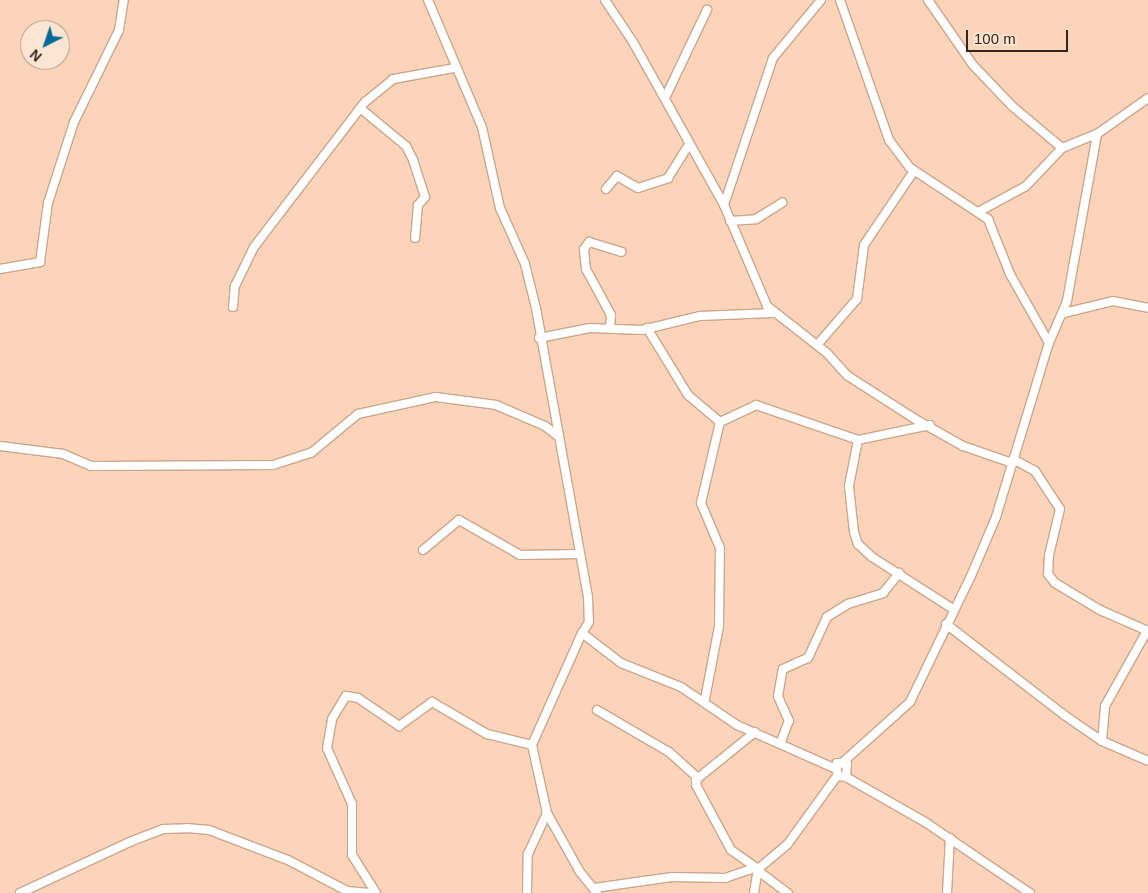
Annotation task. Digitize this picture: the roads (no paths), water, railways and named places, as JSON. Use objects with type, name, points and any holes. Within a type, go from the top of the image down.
[{"type":"street","points":[[0,269],[40,262],[48,203],[74,122],[119,30],[124,0]]},
{"type":"street","points":[[428,0],[454,68],[482,127],[500,208],[525,264],[588,597],[589,622],[582,633],[532,745],[547,813],[596,891],[667,877],[725,878],[758,870],[787,845],[837,776]]},
{"type":"street","points":[[605,0],[665,98],[724,205],[773,313],[817,345],[848,376],[963,446],[1013,461],[1035,470],[1060,509],[1049,555],[1048,574],[1055,583],[1125,623],[1146,630]]},
{"type":"street","points":[[724,205],[773,58],[821,0]]},
{"type":"street","points":[[840,0],[889,140],[914,171],[980,211],[1049,343]]},
{"type":"street","points":[[928,0],[973,65],[1012,106],[1062,148]]},
{"type":"street","points":[[665,98],[707,10]]},
{"type":"street","points":[[233,307],[235,286],[254,247],[360,108],[394,79],[454,68]]},
{"type":"street","points":[[980,211],[1026,186],[1062,148],[1097,134],[1148,98]]},
{"type":"street","points":[[360,108],[406,146],[413,160],[425,197],[418,205],[415,238]]},
{"type":"street","points":[[834,768],[910,702],[996,517],[1049,343],[1064,312],[1097,134]]},
{"type":"street","points":[[606,189],[617,176],[638,188],[668,178],[689,144]]},
{"type":"street","points":[[817,345],[857,299],[864,245],[914,171]]},
{"type":"street","points":[[730,220],[756,219],[782,203]]},
{"type":"street","points":[[610,328],[611,315],[586,269],[584,249],[589,242],[620,252]]},
{"type":"street","points":[[1064,312],[1113,301],[1148,308]]},
{"type":"street","points":[[539,338],[610,328],[647,328],[700,316],[773,313]]},
{"type":"street","points":[[647,328],[688,395],[720,422]]},
{"type":"street","points":[[0,446],[63,454],[91,466],[282,464],[311,453],[358,414],[436,397],[496,405],[545,426],[558,436]]},
{"type":"street","points":[[720,422],[756,405],[858,440],[930,425]]},
{"type":"street","points":[[705,699],[719,626],[720,548],[701,502],[720,422]]},
{"type":"street","points":[[858,440],[849,486],[858,544],[952,609]]},
{"type":"street","points":[[423,550],[459,520],[520,556],[580,554]]},
{"type":"street","points":[[780,744],[788,721],[778,696],[783,669],[808,658],[827,617],[848,604],[883,593],[899,573]]},
{"type":"street","points":[[1102,741],[1105,706],[1146,630],[1148,619]]},
{"type":"street","points":[[946,624],[1023,686],[1102,741],[1148,761]]},
{"type":"street","points":[[582,633],[621,663],[705,699],[737,725],[834,768],[837,776]]},
{"type":"street","points":[[376,893],[352,855],[352,804],[327,748],[328,732],[342,699],[349,695],[358,698],[399,726],[432,702],[487,734],[532,745]]},
{"type":"street","points":[[596,710],[669,752],[696,776],[696,785],[725,842],[788,893]]},
{"type":"street","points":[[696,785],[697,779],[755,732]]},
{"type":"street","points":[[843,762],[850,768],[846,777]]},
{"type":"street","points":[[837,776],[846,777],[950,838],[1030,893]]},
{"type":"street","points":[[527,893],[528,854],[547,813]]},
{"type":"street","points":[[20,893],[132,840],[164,830],[188,828],[209,830],[288,860],[347,891],[370,893]]},
{"type":"street","points":[[947,893],[950,838]]},
{"type":"street","points":[[754,893],[758,870]]}]
